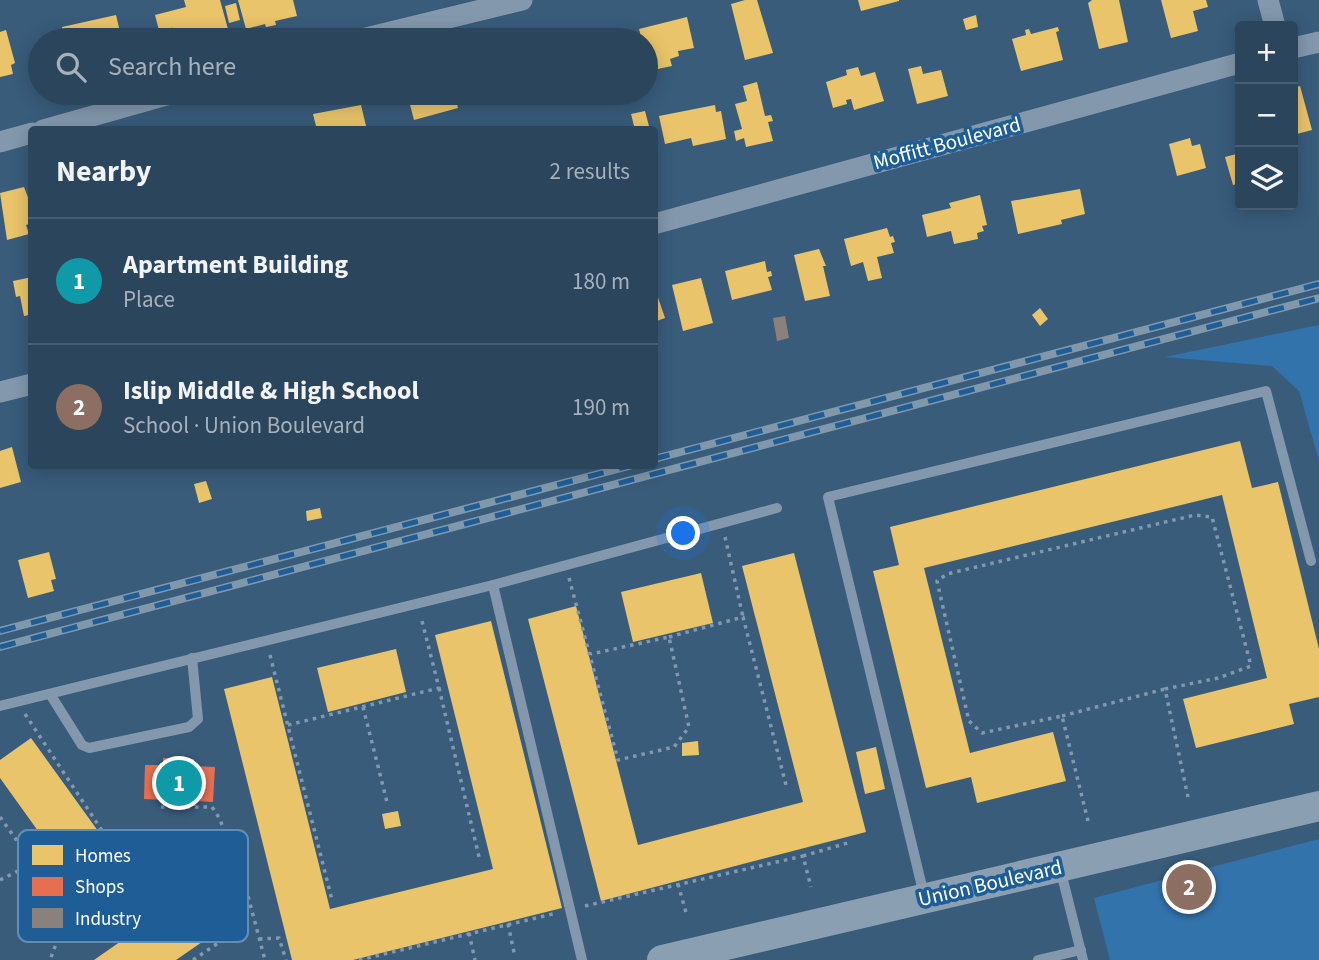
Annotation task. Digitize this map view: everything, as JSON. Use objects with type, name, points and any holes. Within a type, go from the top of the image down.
[{"type":"main road","name":"Union Boulevard","points":[[662,960],[1319,806]]},
{"type":"street","points":[[407,28],[522,0]]},
{"type":"street","points":[[1268,0],[1274,21]]},
{"type":"street","points":[[1298,47],[1319,42]]},
{"type":"street","name":"Moffitt Boulevard","points":[[658,222],[1235,64]]},
{"type":"street","points":[[57,126],[132,105]]},
{"type":"street","points":[[0,142],[28,134]]},
{"type":"street","points":[[0,392],[28,385]]},
{"type":"lane","points":[[925,898],[828,497],[1266,391],[1311,562]]},
{"type":"lane","points":[[0,706],[493,585],[777,508]]},
{"type":"lane","points":[[493,585],[582,960]]},
{"type":"lane","points":[[50,694],[82,745],[89,748],[189,727],[198,719],[192,658]]},
{"type":"lane","points":[[1038,960],[1082,955],[1060,866]]},
{"type":"path","points":[[1212,517],[1251,666],[1219,678],[1165,689],[1062,716],[982,733],[969,721],[937,581],[947,574],[1182,518],[1212,517]]},
{"type":"path","points":[[722,522],[787,789]]},
{"type":"path","points":[[565,566],[618,760],[674,747],[689,727],[669,637]]},
{"type":"path","points":[[417,603],[481,860]]},
{"type":"path","points":[[591,654],[743,617]]},
{"type":"path","points":[[266,640],[332,900]]},
{"type":"path","points":[[288,725],[439,688]]},
{"type":"path","points":[[1165,689],[1188,797]]},
{"type":"path","points":[[17,702],[102,830]]},
{"type":"path","points":[[363,707],[387,802]]},
{"type":"path","points":[[1062,716],[1087,821]]},
{"type":"path","points":[[161,807],[212,807],[223,830]]},
{"type":"path","points":[[0,817],[18,843]]},
{"type":"path","points":[[359,960],[803,856],[850,842]]},
{"type":"path","points":[[803,856],[811,887]]},
{"type":"path","points":[[0,880],[18,871]]},
{"type":"path","points":[[678,884],[687,916]]},
{"type":"path","points":[[248,897],[265,960]]},
{"type":"path","points":[[508,924],[515,957]]},
{"type":"path","points":[[468,933],[475,960]]},
{"type":"path","points":[[259,939],[279,938],[286,960]]},
{"type":"path","points":[[50,960],[57,942]]},
{"type":"path","points":[[195,959],[220,942]]},
{"type":"shaded area","points":[[1319,325],[1319,461],[1299,391],[1272,366],[1165,357]]},
{"type":"shaded area","points":[[1319,839],[1319,960],[1110,960],[1094,898]]},
{"type":"building: Homes","points":[[184,0],[220,0],[228,28],[158,28],[155,15],[186,7]]},
{"type":"building: Homes","points":[[238,0],[293,0],[297,16],[275,21],[276,25],[246,28]]},
{"type":"building: Homes","points":[[757,0],[773,53],[745,60],[731,4]]},
{"type":"building: Homes","points":[[858,0],[899,0],[899,1],[861,11]]},
{"type":"building: Homes","points":[[1092,0],[1119,0],[1128,42],[1099,49],[1088,3]]},
{"type":"building: Homes","points":[[1161,0],[1206,0],[1208,7],[1193,11],[1198,31],[1171,38]]},
{"type":"building: Homes","points":[[236,3],[240,20],[229,23],[225,6]]},
{"type":"building: Homes","points":[[116,15],[119,28],[62,28]]},
{"type":"building: Homes","points":[[976,15],[978,27],[966,30],[963,19]]},
{"type":"building: Homes","points":[[687,17],[694,48],[678,51],[679,56],[670,59],[672,66],[658,69],[658,28],[643,28]]},
{"type":"building: Homes","points":[[1058,27],[1059,31],[1056,32],[1063,60],[1021,71],[1012,39],[1026,35],[1025,30],[1029,29],[1031,34]]},
{"type":"building: Homes","points":[[6,30],[15,63],[11,65],[13,74],[0,77],[0,32]]},
{"type":"building: Homes","points":[[921,66],[923,74],[941,70],[948,96],[917,104],[908,69]]},
{"type":"building: Homes","points":[[858,67],[861,76],[875,72],[884,101],[854,110],[851,99],[846,100],[847,104],[833,108],[826,82],[847,75],[846,70]]},
{"type":"building: Homes","points":[[757,82],[765,116],[771,115],[773,121],[768,122],[773,141],[746,147],[744,138],[736,141],[734,131],[742,129],[735,104],[747,101],[743,86]]},
{"type":"building: Homes","points":[[1298,87],[1312,130],[1298,134]]},
{"type":"building: Homes","points":[[361,105],[366,126],[316,126],[313,114]]},
{"type":"building: Homes","points":[[410,105],[457,105],[458,108],[414,120]]},
{"type":"building: Homes","points":[[715,105],[716,112],[721,111],[726,139],[693,146],[691,138],[665,144],[659,116]]},
{"type":"building: Homes","points":[[645,111],[649,126],[634,126],[631,114]]},
{"type":"building: Homes","points":[[1190,138],[1192,146],[1200,144],[1206,168],[1177,176],[1169,144]]},
{"type":"building: Homes","points":[[1235,154],[1235,184],[1233,185],[1225,157]]},
{"type":"building: Homes","points":[[24,187],[28,198],[28,234],[7,240],[0,193]]},
{"type":"building: Homes","points":[[1080,189],[1085,214],[1061,220],[1062,224],[1018,234],[1011,201]]},
{"type":"building: Homes","points":[[980,195],[987,225],[982,226],[984,231],[977,233],[978,239],[954,244],[951,231],[927,237],[922,215],[951,208],[949,203]]},
{"type":"building: Homes","points":[[887,228],[895,242],[891,243],[894,253],[877,257],[882,278],[868,281],[863,262],[851,266],[844,239]]},
{"type":"building: Homes","points":[[819,249],[826,266],[823,266],[830,296],[805,301],[794,255]]},
{"type":"building: Homes","points":[[765,261],[767,272],[771,271],[772,276],[768,277],[772,290],[732,300],[725,271]]},
{"type":"building: Homes","points":[[28,278],[28,315],[24,316],[20,296],[16,297],[13,281]]},
{"type":"building: Homes","points":[[701,278],[713,323],[683,331],[672,285]]},
{"type":"building: Homes","points":[[658,298],[665,318],[658,321]]},
{"type":"building: Homes","points":[[1040,308],[1048,319],[1040,326],[1032,315]]},
{"type":"building: Homes","points":[[1240,441],[1252,488],[1278,482],[1319,649],[1319,697],[1289,704],[1294,724],[1196,748],[1183,699],[1267,678],[1222,495],[924,568],[970,753],[1053,732],[1066,781],[977,803],[971,777],[926,788],[873,571],[899,565],[890,527]]},
{"type":"building: Homes","points":[[12,447],[21,482],[0,488],[0,451]]},
{"type":"building: Homes","points":[[206,481],[212,499],[199,503],[194,484]]},
{"type":"building: Homes","points":[[320,508],[322,518],[307,521],[306,511]]},
{"type":"building: Homes","points":[[49,552],[56,579],[51,580],[54,591],[28,598],[18,560]]},
{"type":"building: Homes","points":[[794,553],[866,832],[601,901],[528,619],[576,606],[638,845],[803,802],[742,566]]},
{"type":"building: Homes","points":[[701,573],[713,623],[633,642],[621,592]]},
{"type":"building: Homes","points":[[491,621],[562,908],[353,960],[292,960],[224,689],[272,677],[330,909],[493,869],[435,635]]},
{"type":"building: Homes","points":[[396,649],[406,692],[328,712],[317,668]]},
{"type":"building: Homes","points":[[31,738],[97,830],[37,830],[0,778],[0,760]]},
{"type":"building: Homes","points":[[698,741],[699,755],[682,756],[682,743]]},
{"type":"building: Homes","points":[[876,747],[885,789],[865,794],[856,752]]},
{"type":"building: Homes","points":[[398,811],[401,826],[385,829],[382,814]]},
{"type":"building: Homes","points":[[120,942],[202,942],[176,960],[94,960]]},
{"type":"building: Shops","points":[[163,758],[194,759],[194,766],[215,767],[213,802],[196,801],[195,806],[164,804],[164,800],[144,799],[145,765],[163,765]]},
{"type":"building: Industry","points":[[785,316],[789,338],[777,341],[773,318]]},
{"type":"railway","points":[[658,458],[1319,284]]},
{"type":"railway","points":[[0,647],[1319,298]]},
{"type":"railway","points":[[0,631],[618,469]]},
{"type":"place","name":"Apartment Building","points":[[179,783]]},
{"type":"place","name":"Islip Middle & High School","points":[[1189,887]]}]
